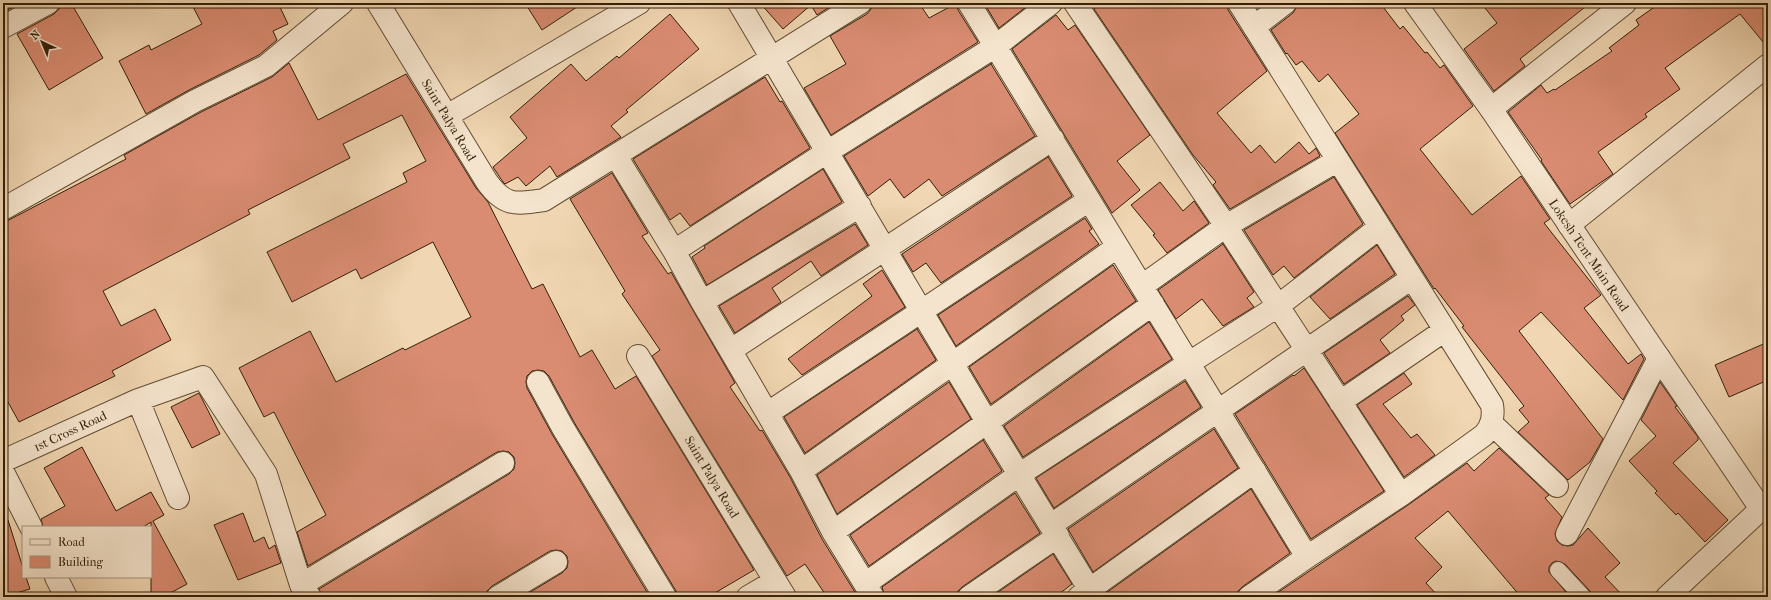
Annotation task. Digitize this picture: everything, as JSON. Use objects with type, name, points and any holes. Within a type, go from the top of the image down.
[{"type":"street","points":[[4,26],[48,3]]},
{"type":"street","points":[[3,209],[195,102],[266,66],[342,3]]},
{"type":"street","name":"Saint Palya Road","points":[[378,3],[495,193],[516,204],[544,200],[616,156]]},
{"type":"street","points":[[447,116],[639,3]]},
{"type":"street","points":[[739,3],[987,422],[1054,530],[1088,595],[1254,471]]},
{"type":"street","points":[[860,3],[771,57],[616,156],[674,251],[702,302],[801,471],[833,532],[869,591],[1020,474],[1189,362],[1278,306],[1380,227]]},
{"type":"street","points":[[969,3],[1306,556]]},
{"type":"street","points":[[674,251],[827,152],[996,46],[1051,3]]},
{"type":"street","points":[[1075,3],[1226,226],[1401,495]]},
{"type":"street","points":[[1239,3],[1492,405],[1494,416],[1484,435],[1401,495],[1306,556],[1249,597]]},
{"type":"street","points":[[1254,27],[1285,3]]},
{"type":"street","name":"Lokesh Tent Main Road","points":[[1415,3],[1491,109],[1659,358],[1766,511]]},
{"type":"street","points":[[1491,109],[1624,3]]},
{"type":"street","points":[[1569,225],[1768,65]]},
{"type":"street","points":[[731,350],[1053,139]]},
{"type":"street","points":[[1142,286],[1226,226],[1338,160]]},
{"type":"street","points":[[768,413],[1090,200]]},
{"type":"street","points":[[702,302],[860,206]]},
{"type":"street","points":[[801,471],[1117,247]]},
{"type":"street","points":[[969,597],[1054,530],[1218,411],[1412,278]]},
{"type":"street","points":[[833,532],[1153,304]]},
{"type":"street","points":[[1340,402],[1445,330]]},
{"type":"street","name":"Saint Palya Road","points":[[638,356],[780,589]]},
{"type":"street","points":[[1567,534],[1659,358]]},
{"type":"street","name":"1st Cross Road","points":[[3,462],[138,400],[203,377],[266,474],[306,591]]},
{"type":"street","points":[[538,382],[563,428],[665,597]]},
{"type":"street","points":[[138,400],[178,498]]},
{"type":"street","points":[[1491,423],[1557,486]]},
{"type":"street","points":[[306,591],[503,463]]},
{"type":"street","points":[[3,472],[30,526]]},
{"type":"street","points":[[1667,597],[1766,511]]},
{"type":"street","points":[[498,597],[556,562]]},
{"type":"street","points":[[56,578],[66,597]]},
{"type":"street","points":[[748,597],[780,589]]},
{"type":"lane","points":[[1558,570],[1583,597]]},
{"type":"building","points":[[3,3],[21,3],[4,12]]},
{"type":"building","points":[[60,3],[71,3],[103,58],[49,90],[17,34],[54,14],[59,9]]},
{"type":"building","points":[[191,3],[278,3],[288,24],[273,31],[277,40],[259,55],[189,90],[146,114],[119,61],[149,45],[151,50],[202,24]]},
{"type":"building","points":[[525,3],[583,3],[542,30]]},
{"type":"building","points":[[760,3],[836,3],[817,15],[811,5],[783,29]]},
{"type":"building","points":[[872,3],[919,3],[929,18],[957,3],[958,10],[978,42],[831,135],[804,88],[846,64],[830,36],[867,14],[871,9]]},
{"type":"building","points":[[984,3],[1031,3],[999,28]]},
{"type":"building","points":[[1100,3],[1227,3],[1228,10],[1267,71],[1217,113],[1251,153],[1260,145],[1275,163],[1299,142],[1309,154],[1316,148],[1320,156],[1230,209],[1213,185],[1216,182],[1193,155],[1094,9]]},
{"type":"building","points":[[1297,3],[1380,3],[1400,29],[1403,26],[1425,53],[1427,52],[1440,68],[1444,65],[1473,106],[1420,149],[1472,215],[1521,176],[1550,219],[1544,223],[1601,295],[1584,308],[1628,364],[1641,354],[1644,359],[1623,400],[1541,312],[1519,331],[1603,439],[1590,462],[1568,480],[1518,432],[1529,422],[1519,410],[1524,406],[1462,327],[1464,326],[1435,288],[1434,289],[1335,133],[1359,114],[1328,74],[1319,82],[1302,61],[1296,65],[1287,53],[1286,54],[1271,30],[1293,13]]},
{"type":"building","points":[[1481,3],[1590,3],[1520,59],[1525,66],[1494,91],[1464,49],[1497,23]]},
{"type":"building","points":[[1660,3],[1768,3],[1768,48],[1740,14],[1665,68],[1680,89],[1645,114],[1647,117],[1598,152],[1613,174],[1570,204],[1541,161],[1542,160],[1508,112],[1541,85],[1547,93],[1554,89],[1555,90],[1612,51],[1609,48],[1639,25],[1636,20]]},
{"type":"building","points":[[670,14],[699,49],[626,110],[628,112],[611,126],[621,137],[557,177],[550,166],[526,186],[518,177],[505,184],[493,167],[527,138],[510,117],[571,64],[586,81],[617,56],[619,58]]},
{"type":"building","points":[[1056,15],[1068,30],[1075,25],[1150,135],[1117,161],[1140,190],[1112,213],[1012,49]]},
{"type":"building","points":[[289,63],[318,120],[406,74],[476,188],[488,202],[532,289],[543,284],[580,357],[592,350],[615,389],[636,376],[754,570],[708,597],[677,597],[676,591],[574,422],[549,376],[544,371],[538,370],[532,371],[527,376],[527,388],[552,434],[650,597],[522,597],[562,573],[567,568],[567,556],[562,551],[556,550],[550,551],[492,586],[487,591],[486,597],[322,597],[319,589],[509,474],[514,469],[515,463],[514,457],[509,452],[497,452],[308,566],[297,532],[326,515],[274,412],[264,417],[239,368],[310,331],[336,382],[403,348],[405,350],[471,317],[433,242],[361,279],[356,269],[292,302],[267,252],[407,182],[403,173],[426,161],[402,115],[343,144],[350,158],[248,210],[250,214],[103,291],[121,326],[155,309],[171,340],[112,371],[115,376],[19,422],[3,393],[3,223],[126,159],[124,155],[201,112],[272,77]]},
{"type":"building","points":[[991,64],[1035,136],[942,196],[929,179],[904,198],[890,179],[868,196],[844,156]]},
{"type":"building","points":[[765,77],[780,102],[782,101],[810,148],[690,226],[680,213],[670,220],[633,159]]},
{"type":"building","points":[[1048,157],[1072,196],[941,283],[926,263],[913,272],[902,254]]},
{"type":"building","points":[[823,169],[842,202],[707,285],[692,257],[705,248],[704,246]]},
{"type":"building","points":[[612,173],[648,233],[642,236],[668,274],[671,272],[735,383],[730,387],[760,431],[762,430],[790,477],[822,539],[858,597],[827,597],[805,564],[787,576],[652,356],[660,350],[622,294],[625,291],[570,199]]},
{"type":"building","points":[[1334,177],[1363,224],[1294,278],[1284,266],[1273,275],[1244,230]]},
{"type":"building","points":[[1160,182],[1183,211],[1194,201],[1209,223],[1167,253],[1153,235],[1155,234],[1131,205]]},
{"type":"building","points":[[1085,218],[1092,229],[1089,231],[1099,244],[956,346],[938,315]]},
{"type":"building","points":[[855,224],[868,245],[821,276],[811,261],[772,288],[781,302],[735,333],[719,306]]},
{"type":"building","points":[[1223,244],[1254,292],[1247,298],[1254,307],[1223,326],[1202,299],[1176,319],[1158,290]]},
{"type":"building","points":[[1377,245],[1395,274],[1330,319],[1310,297]]},
{"type":"building","points":[[1113,265],[1136,301],[991,404],[969,367]]},
{"type":"building","points":[[882,270],[905,307],[802,375],[788,359],[872,296],[863,284]]},
{"type":"building","points":[[1408,296],[1415,305],[1401,316],[1404,320],[1380,340],[1390,353],[1344,384],[1324,353]]},
{"type":"building","points":[[1149,322],[1172,359],[1023,457],[1004,426]]},
{"type":"building","points":[[917,329],[936,360],[805,453],[784,417]]},
{"type":"building","points":[[1768,342],[1768,380],[1729,397],[1715,365]]},
{"type":"building","points":[[1304,368],[1384,491],[1311,539],[1235,414]]},
{"type":"building","points":[[1404,373],[1412,384],[1383,404],[1411,438],[1417,434],[1435,455],[1404,477],[1357,405]]},
{"type":"building","points":[[1185,381],[1201,407],[1054,508],[1036,478]]},
{"type":"building","points":[[949,382],[971,419],[837,514],[817,475]]},
{"type":"building","points":[[1660,382],[1677,406],[1675,407],[1698,437],[1698,440],[1673,463],[1728,520],[1705,542],[1678,513],[1676,515],[1655,493],[1657,491],[1629,461],[1656,436],[1641,420]]},
{"type":"building","points":[[199,393],[220,434],[192,448],[171,407]]},
{"type":"building","points":[[1214,429],[1238,468],[1093,572],[1068,529]]},
{"type":"building","points":[[983,440],[1002,471],[869,566],[850,535]]},
{"type":"building","points":[[82,447],[116,511],[151,492],[164,515],[153,521],[187,584],[163,597],[151,597],[151,522],[145,526],[43,526],[41,519],[65,506],[44,468]]},
{"type":"building","points":[[1499,448],[1549,495],[1545,498],[1562,517],[1555,534],[1557,541],[1562,545],[1573,545],[1588,528],[1620,563],[1605,577],[1624,597],[1592,597],[1590,591],[1565,564],[1556,561],[1549,567],[1549,572],[1570,597],[1521,597],[1448,511],[1415,538],[1442,567],[1426,583],[1439,597],[1271,597],[1408,505],[1467,463],[1474,471]]},
{"type":"building","points":[[1251,489],[1290,553],[1242,587],[1238,591],[1237,597],[1108,597],[1106,593]]},
{"type":"building","points":[[1015,493],[1040,533],[962,587],[958,591],[957,597],[885,597],[882,587]]},
{"type":"building","points":[[243,513],[254,542],[264,537],[269,549],[275,545],[281,563],[238,580],[214,525]]},
{"type":"building","points":[[8,520],[22,565],[22,578],[26,578],[30,589],[3,597],[3,521]]},
{"type":"building","points":[[1053,554],[1072,584],[1055,597],[991,597]]}]
